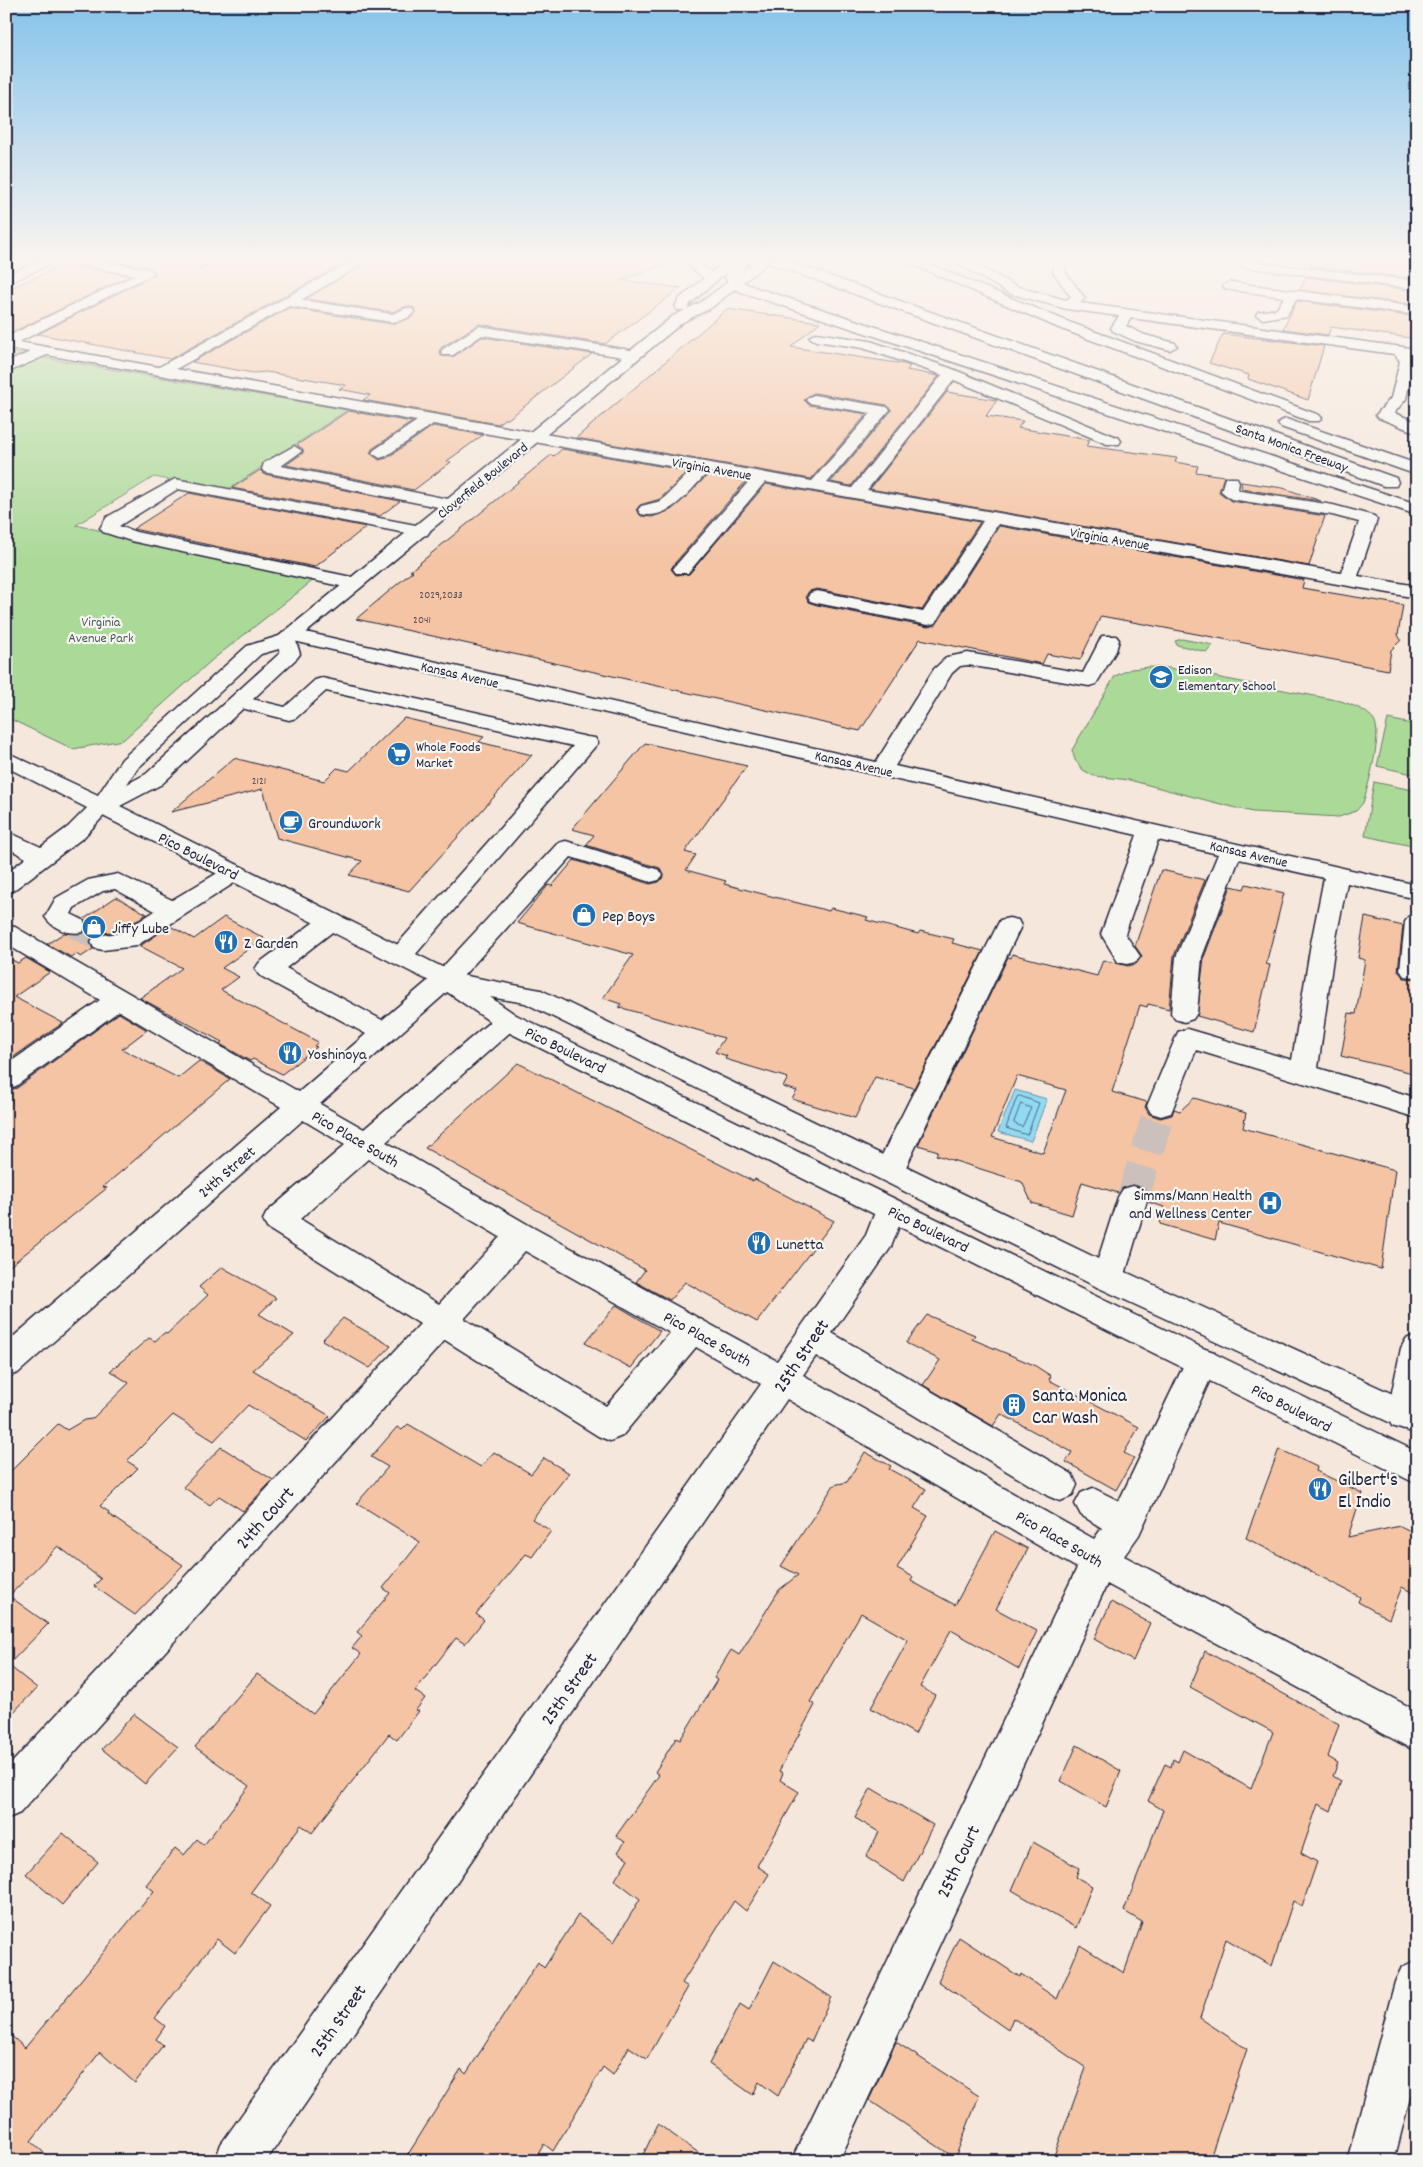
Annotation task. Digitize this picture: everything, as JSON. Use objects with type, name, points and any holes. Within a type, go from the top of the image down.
[{"type":"main road","points":[[6,370],[24,361]]},
{"type":"main road","name":"Virginia Avenue","points":[[108,361],[1417,592]]},
{"type":"main road","points":[[164,370],[180,361]]},
{"type":"main road","name":"Cloverfield Boulevard","points":[[6,886],[76,832],[102,806],[130,764],[200,697],[254,650],[289,638],[354,583],[628,361]]},
{"type":"main road","points":[[915,361],[951,374],[1113,441]]},
{"type":"main road","points":[[968,361],[1417,510]]},
{"type":"main road","name":"Santa Monica Freeway","points":[[1054,361],[1407,488]]},
{"type":"main road","points":[[1161,361],[1417,456]]},
{"type":"main road","points":[[1407,361],[1398,399],[1384,415],[1417,428]]},
{"type":"main road","points":[[856,493],[951,374]]},
{"type":"main road","points":[[1400,390],[1417,393]]},
{"type":"main road","points":[[814,400],[882,410],[816,486]]},
{"type":"main road","points":[[380,453],[431,418]]},
{"type":"main road","name":"Santa Monica Freeway","points":[[1274,420],[1417,470]]},
{"type":"main road","points":[[294,451],[270,466],[270,469],[453,504]]},
{"type":"main road","points":[[646,510],[667,505],[704,466]]},
{"type":"main road","points":[[682,569],[761,477]]},
{"type":"main road","points":[[1231,482],[1229,491],[1236,495],[1333,510],[1368,520],[1348,580]]},
{"type":"main road","points":[[354,583],[131,536],[109,528],[112,521],[175,484],[420,531]]},
{"type":"main road","points":[[817,597],[928,619],[993,518]]},
{"type":"main road","name":"Cloverfield Boulevard","points":[[102,806],[154,779],[240,702],[290,654],[289,638]]},
{"type":"main road","name":"Kansas Avenue","points":[[289,638],[1417,892]]},
{"type":"main road","points":[[882,770],[944,669],[954,661],[968,659],[1089,680],[1106,651],[1109,640]]},
{"type":"main road","points":[[240,702],[289,714],[322,684],[587,743],[400,956]]},
{"type":"main road","name":"Pico Boulevard","points":[[6,758],[446,979],[507,1021],[1417,1469]]},
{"type":"main road","points":[[1127,956],[1112,934],[1150,831]]},
{"type":"main road","points":[[6,838],[43,858]]},
{"type":"main road","name":"24th Street","points":[[6,1363],[446,979],[566,848],[651,875]]},
{"type":"main road","points":[[1184,1013],[1189,957],[1231,849]]},
{"type":"main road","points":[[103,942],[127,940],[234,873]]},
{"type":"main road","points":[[1302,1074],[1323,943],[1337,873]]},
{"type":"main road","points":[[74,926],[57,917],[65,903],[96,885],[118,881],[173,910]]},
{"type":"main road","points":[[330,921],[268,970],[384,1033]]},
{"type":"main road","points":[[1413,970],[1417,922]]},
{"type":"main road","points":[[890,1169],[1009,926]]},
{"type":"main road","name":"Pico Place South","points":[[6,933],[120,998],[521,1235],[783,1380],[1100,1561],[1417,1732]]},
{"type":"main road","name":"Pico Boulevard","points":[[446,979],[532,996],[890,1169],[1108,1278],[1411,1419]]},
{"type":"main road","points":[[6,1080],[120,998]]},
{"type":"main road","points":[[507,1021],[278,1220],[610,1426],[692,1329]]},
{"type":"main road","points":[[1161,1106],[1187,1038],[1417,1108]]},
{"type":"main road","name":"25th Street","points":[[238,2161],[880,1239],[890,1210],[890,1169]]},
{"type":"main road","points":[[1108,1278],[1133,1197]]},
{"type":"main road","name":"24th Court","points":[[6,1799],[521,1235]]},
{"type":"main road","points":[[1146,1334],[1163,1303]]},
{"type":"main road","points":[[812,1337],[1060,1485]]},
{"type":"main road","points":[[1411,1419],[1417,1348]]},
{"type":"main road","name":"25th Court","points":[[814,2161],[1100,1561],[1126,1524],[1202,1362]]},
{"type":"main road","points":[[1093,1504],[1126,1524]]},
{"type":"main road","points":[[1370,2161],[1417,1982]]},
{"type":"green space","name":"Virginia Avenue Park","points":[[6,361],[64,361],[347,410],[226,491],[154,477],[76,525],[315,579],[212,660],[123,740],[73,749],[6,717]]},
{"type":"green space","points":[[1182,639],[1213,645],[1207,652],[1177,645],[1175,641]]},
{"type":"green space","points":[[1149,667],[1169,668],[1341,701],[1371,716],[1376,727],[1376,748],[1363,803],[1356,811],[1339,817],[1253,812],[1129,780],[1094,776],[1083,770],[1075,760],[1072,750],[1115,676],[1131,669]]},
{"type":"green space","points":[[1388,719],[1417,725],[1417,775],[1377,766]]},
{"type":"green space","points":[[1374,782],[1417,791],[1417,847],[1365,836]]},
{"type":"water","points":[[1015,1090],[1047,1099],[1031,1141],[998,1132]]},
{"type":"building","points":[[583,361],[508,419],[504,419],[498,424],[363,400],[370,395],[339,389],[346,385],[266,372],[253,373],[192,362]]},
{"type":"building","points":[[666,361],[885,361],[910,366],[907,370],[939,376],[851,486],[831,482],[891,411],[887,405],[814,393],[808,396],[804,400],[809,405],[867,414],[811,479],[576,438]]},
{"type":"building","points":[[1210,361],[1320,361],[1308,400],[1248,379],[1249,375],[1209,363]]},
{"type":"building","points":[[947,392],[997,400],[986,416],[1023,421],[1018,428],[1090,440],[1086,446],[1177,458],[1175,462],[1198,466],[1196,472],[1224,476],[1219,492],[1231,501],[1325,516],[1309,566],[870,489]]},
{"type":"building","points":[[348,411],[412,422],[372,449],[370,453],[379,460],[387,458],[433,426],[483,435],[447,461],[451,462],[414,490],[286,465],[303,453],[303,449],[297,445]]},
{"type":"building","points":[[562,449],[688,471],[660,499],[640,505],[636,510],[641,516],[652,517],[671,510],[709,474],[746,481],[674,564],[671,569],[676,575],[689,574],[766,484],[980,522],[922,610],[817,589],[809,591],[806,596],[808,602],[817,605],[928,627],[936,625],[999,526],[1304,580],[1302,588],[1403,605],[1398,635],[1401,640],[1391,650],[1388,670],[1101,616],[1080,660],[1047,654],[1042,664],[920,639],[860,731],[356,619],[413,571],[410,571],[551,455],[554,456]]},
{"type":"building","points":[[260,470],[264,474],[400,501],[380,516],[232,488]]},
{"type":"building","points":[[1241,482],[1283,488],[1321,501],[1242,489]]},
{"type":"building","points":[[189,493],[366,527],[315,567],[133,529]]},
{"type":"building","points":[[404,718],[484,737],[479,742],[532,755],[409,891],[349,875],[362,861],[277,838],[263,789],[171,812],[234,758],[324,781],[337,768],[349,771]]},
{"type":"building","points":[[645,743],[747,766],[685,852],[696,855],[686,870],[726,881],[724,884],[829,911],[831,908],[868,917],[866,920],[918,934],[920,931],[954,939],[952,943],[983,951],[914,1088],[875,1077],[855,1118],[792,1099],[797,1091],[783,1087],[788,1078],[725,1059],[727,1056],[715,1052],[724,1038],[619,1007],[621,1004],[603,998],[633,955],[517,923],[548,885],[552,886],[574,860],[650,884],[659,882],[664,876],[660,868],[586,845],[594,835],[572,829]]},
{"type":"building","points":[[1161,870],[1205,880],[1174,956],[1169,1009],[1148,1004],[1147,1007],[1140,1005],[1112,1092],[1147,1102],[1145,1107],[1149,1114],[1160,1118],[1172,1115],[1174,1109],[1180,1111],[1194,1098],[1246,1113],[1243,1128],[1395,1170],[1381,1269],[1219,1223],[1215,1240],[1160,1224],[1164,1207],[1148,1202],[1150,1196],[1145,1188],[1134,1184],[1122,1187],[1118,1193],[1082,1182],[1072,1215],[1032,1203],[1022,1182],[936,1155],[938,1151],[918,1145],[1008,957],[1011,958],[1012,954],[1097,976],[1103,960],[1128,966],[1136,964],[1142,956],[1135,946]],"holes":[[[1017,1076],[1066,1090],[1043,1153],[992,1137]]]},
{"type":"building","points":[[1246,884],[1284,893],[1266,964],[1270,965],[1254,1032],[1197,1016],[1204,957],[1231,886],[1244,889]]},
{"type":"building","points":[[116,897],[147,914],[120,931],[94,934],[89,941],[93,949],[81,957],[76,954],[71,957],[47,944],[64,933],[83,934],[88,927],[84,919]]},
{"type":"building","points":[[224,917],[264,938],[222,968],[239,977],[221,990],[318,1042],[314,1046],[317,1047],[282,1074],[253,1059],[250,1061],[220,1044],[222,1042],[140,998],[182,968],[140,946],[170,926],[194,939]]},
{"type":"building","points":[[1365,917],[1403,926],[1398,971],[1404,978],[1417,979],[1417,1074],[1341,1056],[1349,1013],[1356,1014],[1365,960],[1358,958]]},
{"type":"building","points":[[6,957],[18,963],[26,958],[50,972],[14,997],[63,1023],[12,1058],[6,1055]]},
{"type":"building","points":[[119,1013],[147,1030],[122,1049],[178,1078],[199,1061],[230,1079],[103,1187],[107,1188],[6,1269],[6,1091],[17,1088]]},
{"type":"building","points":[[518,1063],[753,1181],[755,1179],[834,1221],[757,1322],[685,1282],[670,1300],[636,1282],[645,1270],[425,1148]]},
{"type":"building","points":[[222,1267],[276,1298],[259,1314],[294,1335],[253,1370],[330,1416],[306,1441],[248,1405],[214,1441],[173,1415],[127,1461],[138,1468],[100,1506],[109,1512],[108,1514],[183,1565],[135,1615],[94,1586],[101,1579],[58,1546],[9,1596],[48,1624],[8,1665],[37,1688],[6,1720],[6,1476],[58,1424],[67,1430],[84,1420],[92,1419],[129,1383],[110,1371],[149,1338],[155,1341],[164,1333],[167,1334],[208,1295],[199,1287]]},
{"type":"building","points":[[616,1305],[660,1331],[631,1368],[585,1343]]},
{"type":"building","name":"Santa Monica Car Wash","points":[[927,1315],[975,1335],[972,1339],[1034,1365],[1051,1376],[1049,1380],[1139,1427],[1124,1453],[1134,1458],[1116,1490],[1066,1462],[1072,1452],[1001,1414],[993,1426],[923,1385],[940,1360],[906,1343]]},
{"type":"building","points":[[343,1318],[391,1346],[370,1368],[322,1340]]},
{"type":"building","points":[[408,1424],[481,1467],[494,1452],[531,1474],[544,1458],[569,1473],[532,1519],[551,1531],[532,1557],[526,1554],[476,1614],[484,1620],[465,1644],[456,1638],[415,1691],[425,1698],[416,1710],[419,1711],[397,1740],[389,1734],[312,1833],[301,1825],[251,1892],[270,1906],[235,1953],[217,1939],[155,2018],[165,2026],[156,2039],[163,2045],[135,2083],[100,2052],[31,2141],[53,2161],[6,2161],[6,2031],[25,2048],[154,1891],[146,1885],[175,1848],[184,1855],[197,1839],[204,1845],[249,1786],[195,1747],[257,1674],[313,1714],[361,1654],[352,1648],[362,1636],[357,1632],[390,1593],[383,1588],[420,1542],[357,1503],[388,1467],[371,1457],[397,1427],[402,1430]]},
{"type":"building","points":[[221,1447],[273,1480],[243,1511],[219,1496],[210,1505],[183,1487]]},
{"type":"building","points":[[1279,1449],[1317,1467],[1316,1471],[1362,1493],[1348,1537],[1400,1526],[1417,1534],[1417,1595],[1402,1587],[1389,1619],[1358,1602],[1360,1597],[1246,1538]]},
{"type":"building","points":[[865,1452],[891,1466],[889,1469],[926,1489],[914,1508],[928,1516],[897,1568],[913,1577],[911,1581],[955,1605],[995,1531],[1028,1549],[996,1609],[1037,1631],[1019,1669],[951,1630],[920,1687],[935,1695],[915,1734],[871,1708],[908,1640],[861,1613],[810,1702],[815,1705],[779,1771],[783,1773],[780,1780],[799,1792],[757,1866],[769,1874],[746,1911],[734,1901],[682,1983],[688,1987],[647,2059],[629,2047],[613,2075],[603,2067],[553,2151],[544,2144],[534,2161],[404,2161],[461,2069],[466,2074],[538,1962],[544,1968],[578,1915],[614,1942],[640,1899],[615,1880],[628,1859],[618,1852],[625,1842],[616,1836],[659,1775],[655,1772],[676,1738],[680,1740],[717,1680],[714,1678],[731,1650],[739,1655],[779,1590],[798,1575],[781,1566],[834,1485],[847,1482]]},
{"type":"building","points":[[1111,1602],[1150,1623],[1133,1661],[1094,1639]]},
{"type":"building","points":[[1205,1651],[1339,1724],[1328,1757],[1338,1763],[1333,1776],[1341,1781],[1331,1811],[1318,1804],[1301,1853],[1317,1862],[1302,1906],[1293,1901],[1272,1966],[1226,1939],[1200,2018],[1247,2049],[1209,2161],[1052,2161],[1086,2068],[1013,2018],[1008,2030],[938,1981],[959,1937],[1020,1977],[1021,1974],[1057,1999],[1080,1945],[1124,1973],[1142,1922],[1124,1911],[1163,1810],[1148,1801],[1165,1764],[1171,1767],[1173,1759],[1178,1762],[1183,1750],[1251,1789],[1273,1732],[1190,1687]]},
{"type":"building","points":[[134,1714],[178,1747],[145,1784],[102,1749]]},
{"type":"building","points":[[1077,1745],[1121,1771],[1106,1807],[1061,1781]]},
{"type":"building","points":[[871,1788],[933,1825],[904,1882],[866,1857],[879,1832],[855,1818]]},
{"type":"building","points":[[63,1833],[98,1862],[62,1905],[26,1874]]},
{"type":"building","points":[[1033,1842],[1079,1868],[1076,1877],[1092,1886],[1076,1928],[1012,1890]]},
{"type":"building","points":[[774,1961],[831,1997],[811,2042],[806,2039],[778,2096],[759,2082],[753,2095],[709,2064],[740,2004],[749,2010]]},
{"type":"building","points":[[896,2042],[979,2096],[955,2158],[869,2100]]},
{"type":"building","points":[[658,2124],[710,2161],[640,2161]]},
{"type":"tunnel","points":[[74,926],[103,942]]},
{"type":"tunnel","points":[[1133,1197],[1161,1106]]},
{"type":"place","name":"Edison Elementary School","points":[[1161,677]]},
{"type":"place","name":"Whole Foods Market","points":[[399,754]]},
{"type":"place","name":"Groundwork","points":[[291,822]]},
{"type":"place","name":"Pep Boys","points":[[584,915]]},
{"type":"place","name":"Jiffy Lube","points":[[94,927]]},
{"type":"place","name":"Z Garden","points":[[226,942]]},
{"type":"place","name":"Yoshinoya","points":[[290,1053]]},
{"type":"place","name":"Simms/Mann Health and Wellness Center","points":[[1270,1203]]},
{"type":"place","name":"Lunetta","points":[[759,1243]]},
{"type":"place","name":"Santa Monica Car Wash","points":[[1014,1405]]},
{"type":"place","name":"Gilbert's El Indio","points":[[1320,1489]]}]
